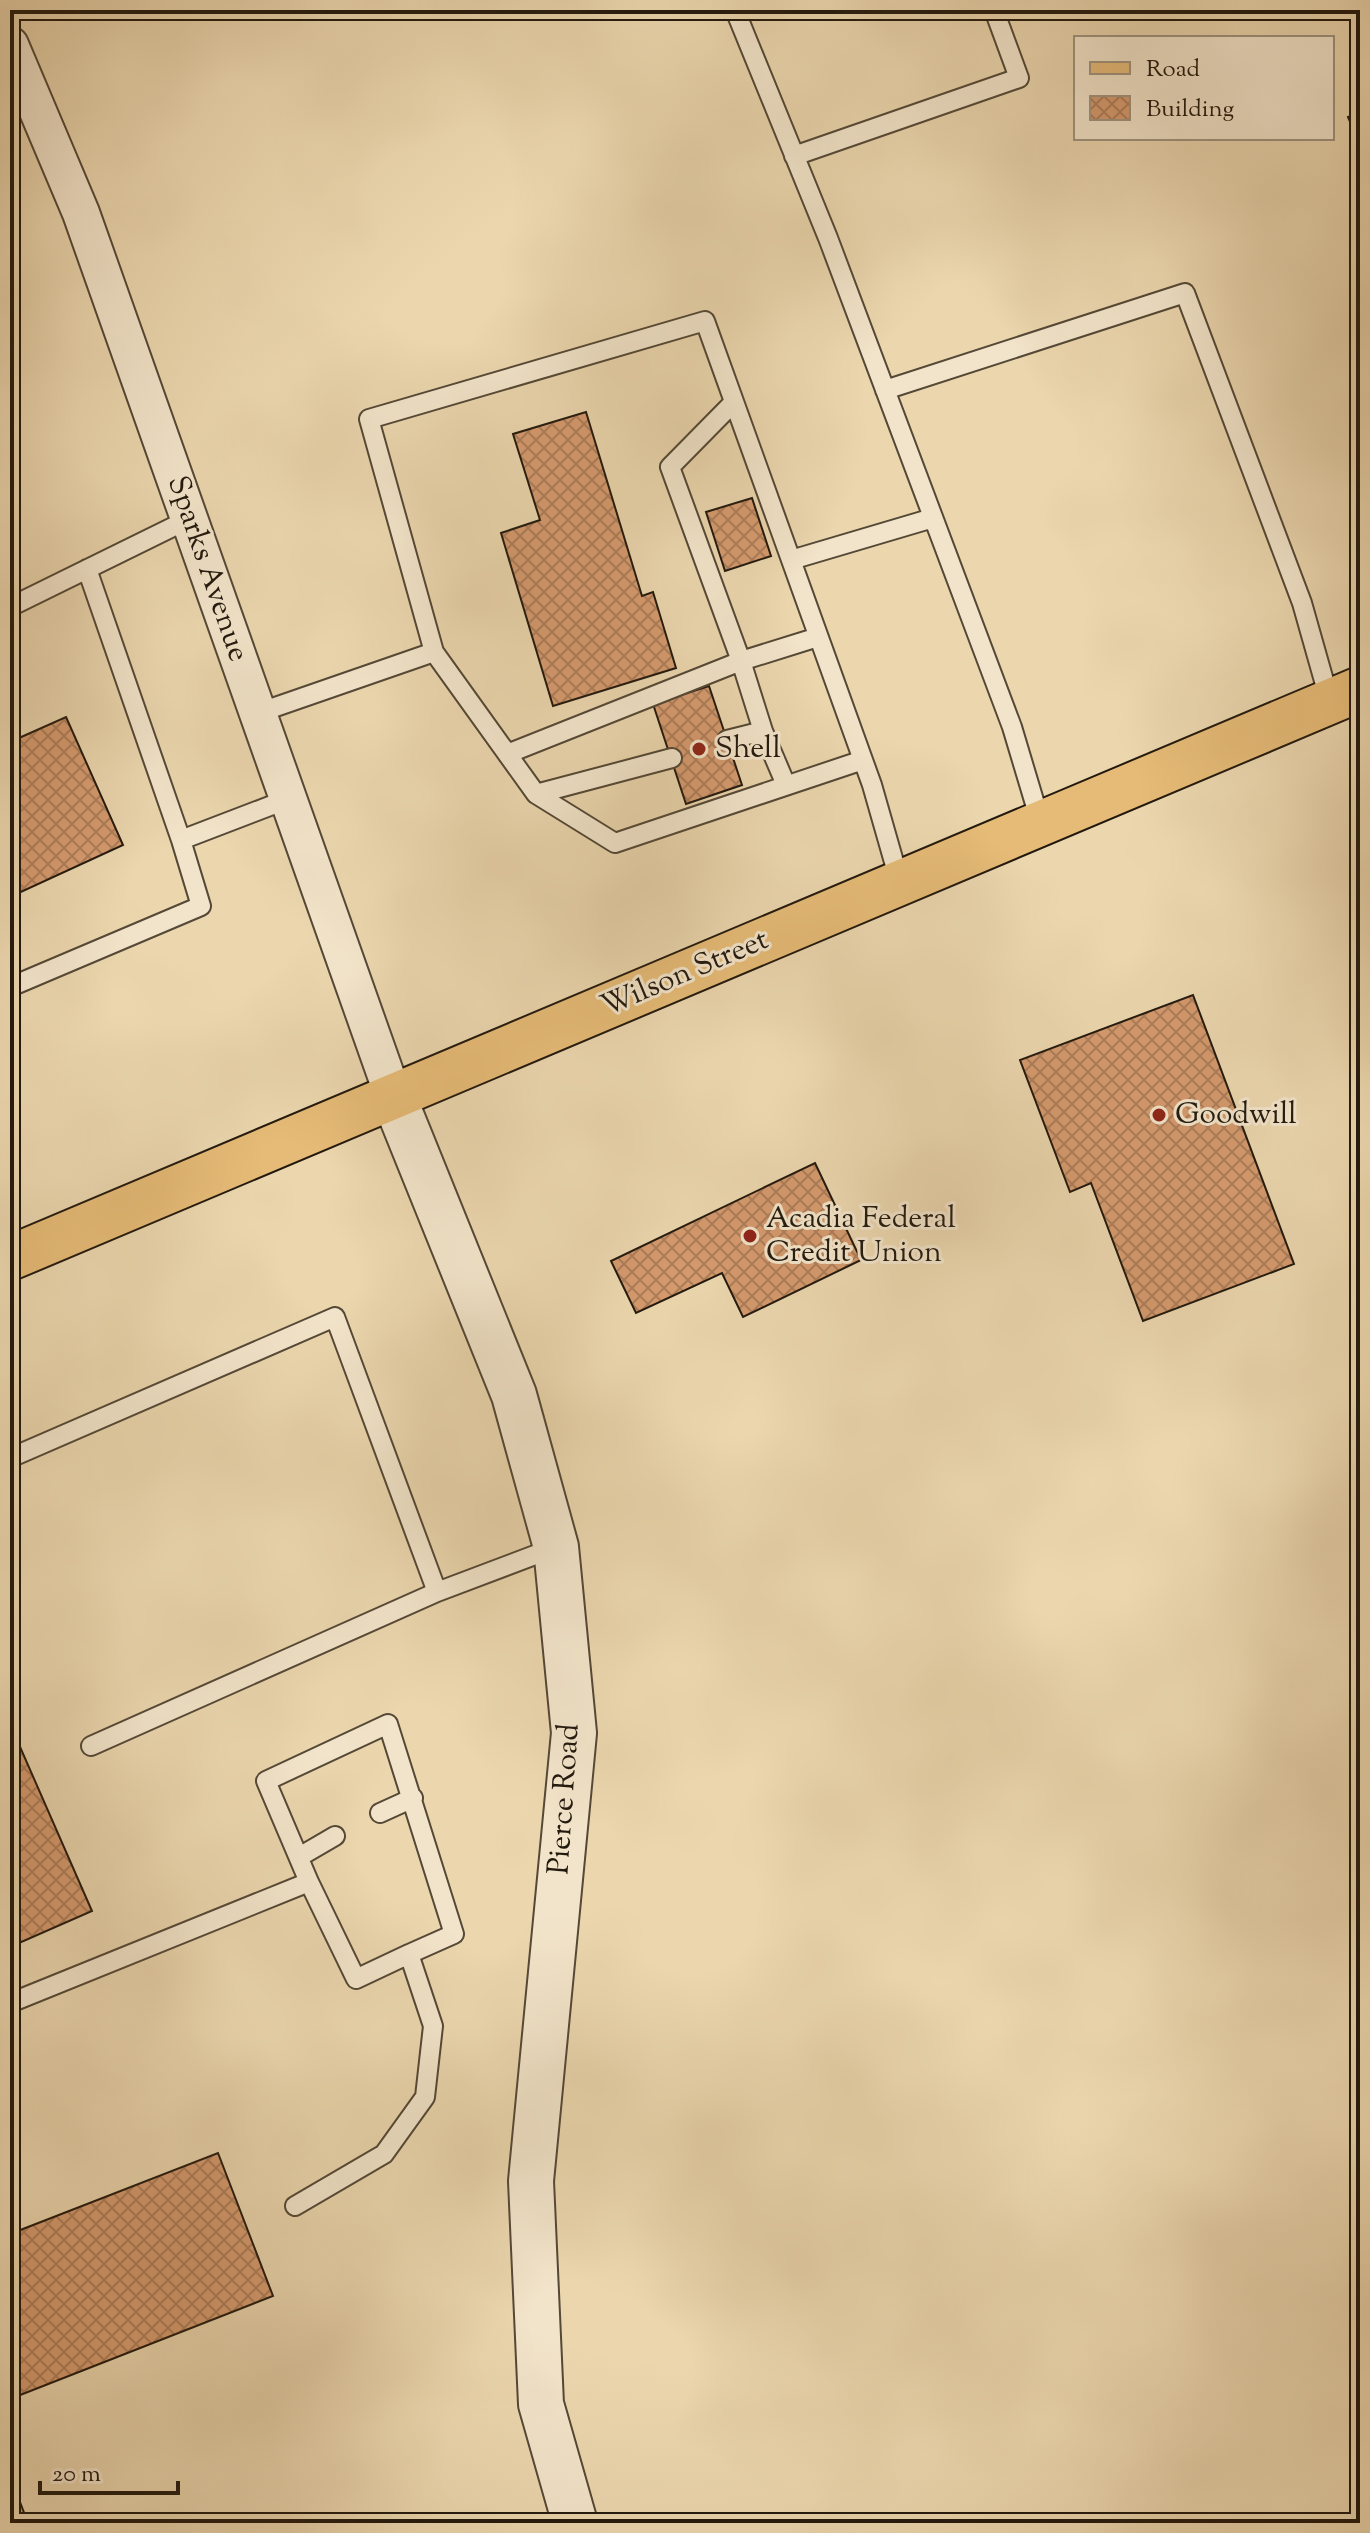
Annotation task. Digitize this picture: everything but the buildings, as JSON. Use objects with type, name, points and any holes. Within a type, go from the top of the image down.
[{"type":"main road","name":"Wilson Street","points":[[10,1258],[1345,695]]},
{"type":"street","name":"Sparks Avenue","points":[[10,45],[81,213],[394,1098]]},
{"type":"street","name":"Pierce Road","points":[[394,1098],[514,1395],[556,1547],[574,1733],[531,2181],[541,2404],[575,2523]]},
{"type":"lane","points":[[735,10],[885,390],[1012,727],[1041,824]]},
{"type":"lane","points":[[794,156],[1019,78],[994,10]]},
{"type":"lane","points":[[885,390],[1185,293],[1302,603],[1345,695]]},
{"type":"lane","points":[[863,760],[615,843],[536,794],[434,652],[369,419],[705,321],[863,760],[900,883]]},
{"type":"lane","points":[[734,402],[670,467],[741,661],[763,731],[786,785]]},
{"type":"lane","points":[[791,560],[933,518]]},
{"type":"lane","points":[[10,607],[189,519]]},
{"type":"lane","points":[[10,987],[201,906],[87,569]]},
{"type":"lane","points":[[507,754],[741,661],[818,637]]},
{"type":"lane","points":[[258,713],[434,652]]},
{"type":"lane","points":[[727,740],[763,731]]},
{"type":"lane","points":[[536,794],[672,758]]},
{"type":"lane","points":[[181,840],[288,799]]},
{"type":"lane","points":[[10,1458],[335,1317],[437,1592]]},
{"type":"lane","points":[[91,1746],[437,1592],[556,1547]]},
{"type":"lane","points":[[388,1724],[413,1798],[454,1934],[356,1979],[309,1882],[266,1781],[388,1724]]},
{"type":"lane","points":[[380,1813],[413,1798]]},
{"type":"lane","points":[[299,1857],[335,1836]]},
{"type":"lane","points":[[10,2003],[309,1882]]},
{"type":"lane","points":[[295,2206],[384,2154],[425,2097],[433,2026],[409,1954]]},
{"type":"place","name":"Shell","points":[[699,749]]},
{"type":"place","name":"Goodwill","points":[[1159,1115]]},
{"type":"place","name":"Acadia Federal Credit Union","points":[[750,1236]]}]
